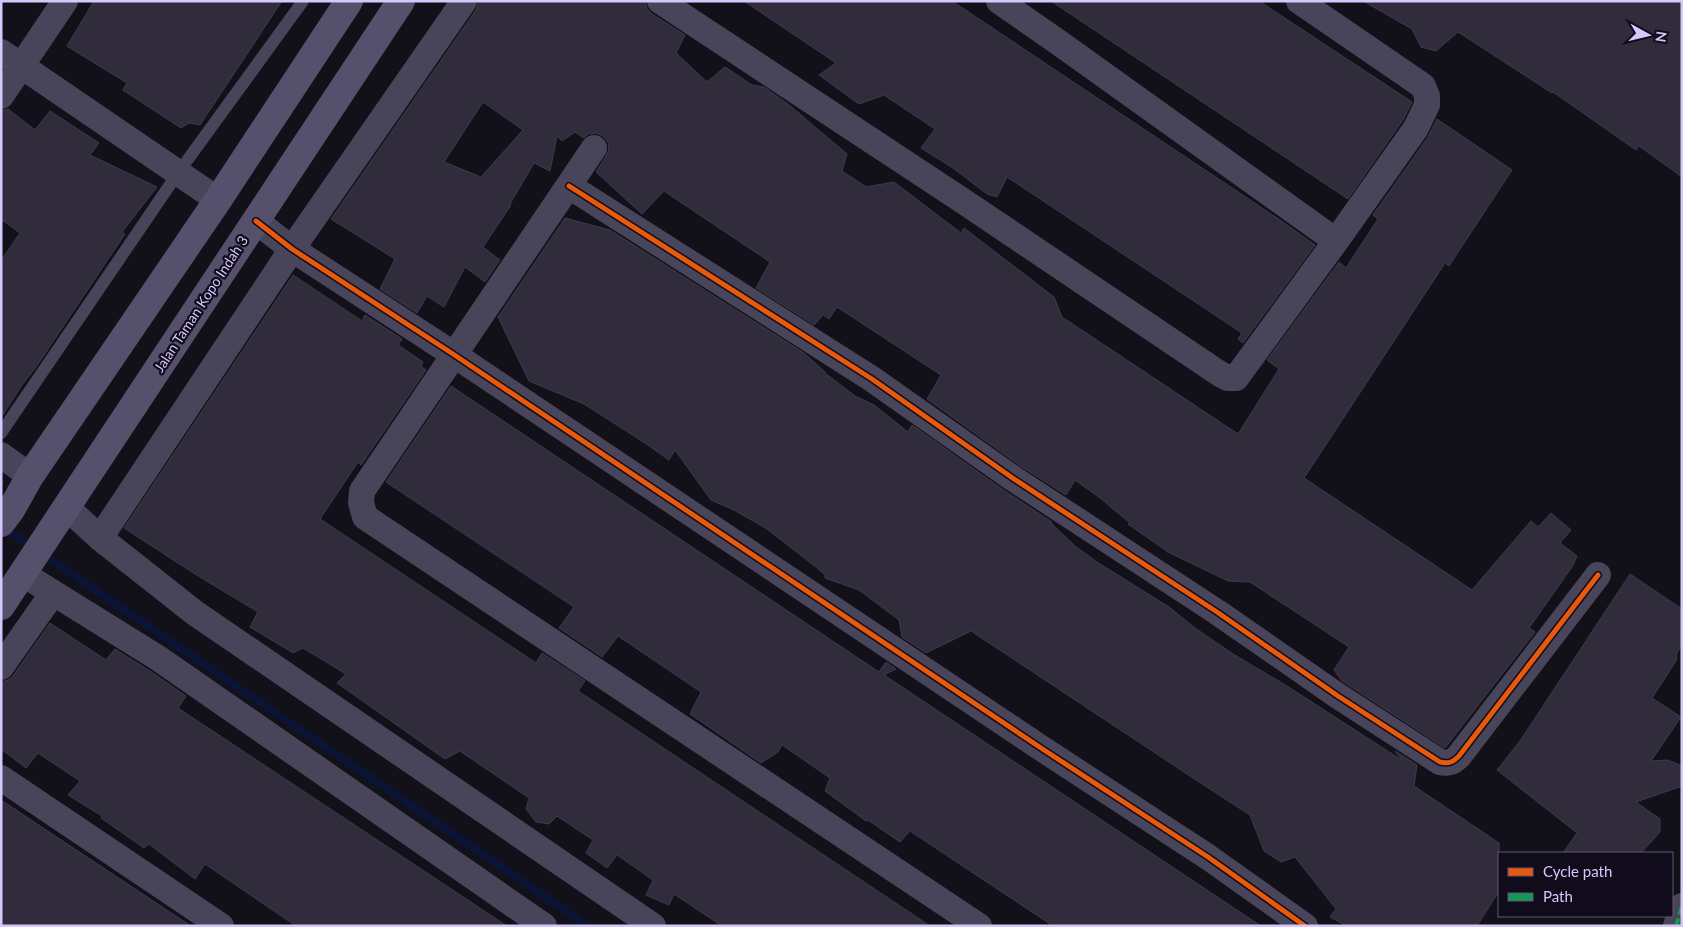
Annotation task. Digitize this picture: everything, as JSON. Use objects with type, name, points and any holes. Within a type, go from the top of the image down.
[{"type":"main road","points":[[6,517],[30,476],[218,200],[349,1]]},
{"type":"main road","name":"Jalan Taman Kopo Indah 3","points":[[1,606],[400,1]]},
{"type":"street","points":[[1,96],[11,59],[65,1]]},
{"type":"street","points":[[100,538],[292,249],[464,1]]},
{"type":"street","points":[[999,1],[1336,241]]},
{"type":"street","points":[[669,4],[1204,363],[1228,378],[1236,378],[1416,128],[1427,105],[1428,96],[1423,86],[1299,1]]},
{"type":"street","points":[[11,59],[218,200]]},
{"type":"street","points":[[594,148],[362,491],[361,503],[365,517],[979,926]]},
{"type":"street","points":[[569,186],[872,379],[1014,478],[1217,612],[1338,696],[1440,762],[1453,762],[1459,756],[1598,575]]},
{"type":"street","points":[[256,222],[292,249],[453,354],[1208,858],[1305,926]]},
{"type":"street","points":[[1,455],[30,476]]},
{"type":"street","points":[[67,508],[100,538],[195,613],[653,926]]},
{"type":"street","points":[[37,553],[53,593],[158,658],[544,926]]},
{"type":"street","points":[[1,667],[53,593]]},
{"type":"street","points":[[1,778],[221,926]]},
{"type":"street","points":[[1676,926],[1682,906]]},
{"type":"lane","points":[[1,433],[178,173],[303,1]]},
{"type":"building","points":[[94,1],[282,1],[200,125],[189,123],[181,128],[123,90],[127,83],[67,46]]},
{"type":"building","points":[[479,1],[645,1],[647,8],[652,14],[685,35],[676,53],[707,82],[725,67],[752,85],[764,87],[788,104],[847,154],[842,171],[866,187],[894,182],[961,233],[964,228],[1054,297],[1062,317],[1238,434],[1279,369],[1267,360],[1339,262],[1346,268],[1378,219],[1373,215],[1428,137],[1437,119],[1512,170],[1449,266],[1445,263],[1304,478],[1472,590],[1531,521],[1538,527],[1551,513],[1571,530],[1560,543],[1577,556],[1572,567],[1529,628],[1535,632],[1445,748],[1342,681],[1334,670],[1349,647],[1250,582],[1228,581],[1168,552],[1128,524],[1130,523],[1075,480],[1066,495],[1022,467],[927,399],[941,375],[837,307],[829,319],[823,315],[814,325],[756,288],[770,262],[664,191],[642,214],[596,172],[609,149],[608,142],[603,136],[596,133],[588,134],[584,138],[575,132],[562,141],[557,136],[550,171],[534,163],[511,205],[483,247],[500,260],[485,282],[465,267],[444,307],[427,296],[417,313],[380,289],[395,259],[331,219],[476,10]],"holes":[[[483,102],[523,130],[481,177],[444,162]]]},
{"type":"building","points":[[744,1],[952,1],[1315,245],[1243,343],[1238,339],[1242,333],[1007,177],[997,197],[987,194],[953,168],[921,148],[935,129],[884,95],[859,104],[819,75],[836,63]]},
{"type":"building","points":[[1051,1],[1259,1],[1412,102],[1403,120],[1348,199]]},
{"type":"building","points":[[1363,1],[1682,1],[1682,177],[1639,146],[1636,150],[1553,92],[1458,32],[1436,51],[1421,47],[1412,29]]},
{"type":"building","points":[[8,109],[35,130],[50,111],[99,143],[90,155],[157,187],[122,232],[125,234],[1,418],[1,261],[20,233],[1,219],[1,111]]},
{"type":"building","points":[[565,218],[610,230],[804,353],[825,373],[855,396],[874,405],[908,432],[912,425],[1052,522],[1075,546],[1097,562],[1169,607],[1195,628],[1233,654],[1287,686],[1403,761],[1395,751],[1417,765],[1414,786],[1499,843],[1498,893],[1477,926],[1347,926],[1330,917],[1336,909],[1295,857],[1281,862],[1264,851],[1250,815],[971,631],[926,653],[902,637],[899,620],[859,590],[825,578],[825,575],[816,567],[767,529],[734,510],[711,500],[675,450],[669,460],[584,404],[529,381],[498,317]]},
{"type":"building","points":[[293,275],[362,321],[365,315],[402,339],[398,345],[423,362],[421,366],[426,370],[361,465],[358,462],[320,519],[536,663],[542,653],[585,681],[578,691],[930,926],[722,926],[674,894],[669,905],[646,895],[653,880],[617,855],[607,868],[586,853],[593,840],[557,816],[549,824],[536,822],[526,809],[529,798],[460,751],[445,759],[337,683],[346,674],[303,648],[293,653],[250,627],[258,612],[124,528]]},
{"type":"building","points":[[451,386],[879,672],[886,662],[896,669],[884,675],[1261,926],[1053,926],[910,831],[900,842],[868,820],[866,821],[825,791],[830,778],[782,745],[778,752],[761,763],[690,714],[701,692],[618,636],[602,657],[559,628],[574,607],[386,482]]},
{"type":"building","points":[[1630,574],[1682,609],[1682,645],[1677,653],[1676,661],[1652,698],[1681,717],[1651,761],[1668,760],[1682,766],[1682,786],[1636,802],[1660,819],[1660,832],[1642,852],[1564,852],[1577,833],[1497,770],[1520,741]]},
{"type":"building","points":[[50,623],[106,660],[115,649],[150,671],[186,696],[178,708],[507,926],[296,926],[205,864],[195,879],[149,844],[144,848],[101,818],[102,816],[68,795],[80,781],[38,753],[26,768],[1,749],[1,682],[13,676]]},
{"type":"building","points":[[1,800],[120,879],[191,926],[1,926]]},
{"type":"waterway","points":[[3,527],[588,926]]},
{"type":"marked path","points":[[1676,926],[1682,906]]},
{"type":"cycle path","points":[[569,186],[872,379],[1014,479],[1217,612],[1338,696],[1440,762],[1451,762],[1459,756],[1598,575]]},
{"type":"cycle path","points":[[256,221],[292,249],[453,354],[1044,750],[1208,857],[1305,926]]}]
